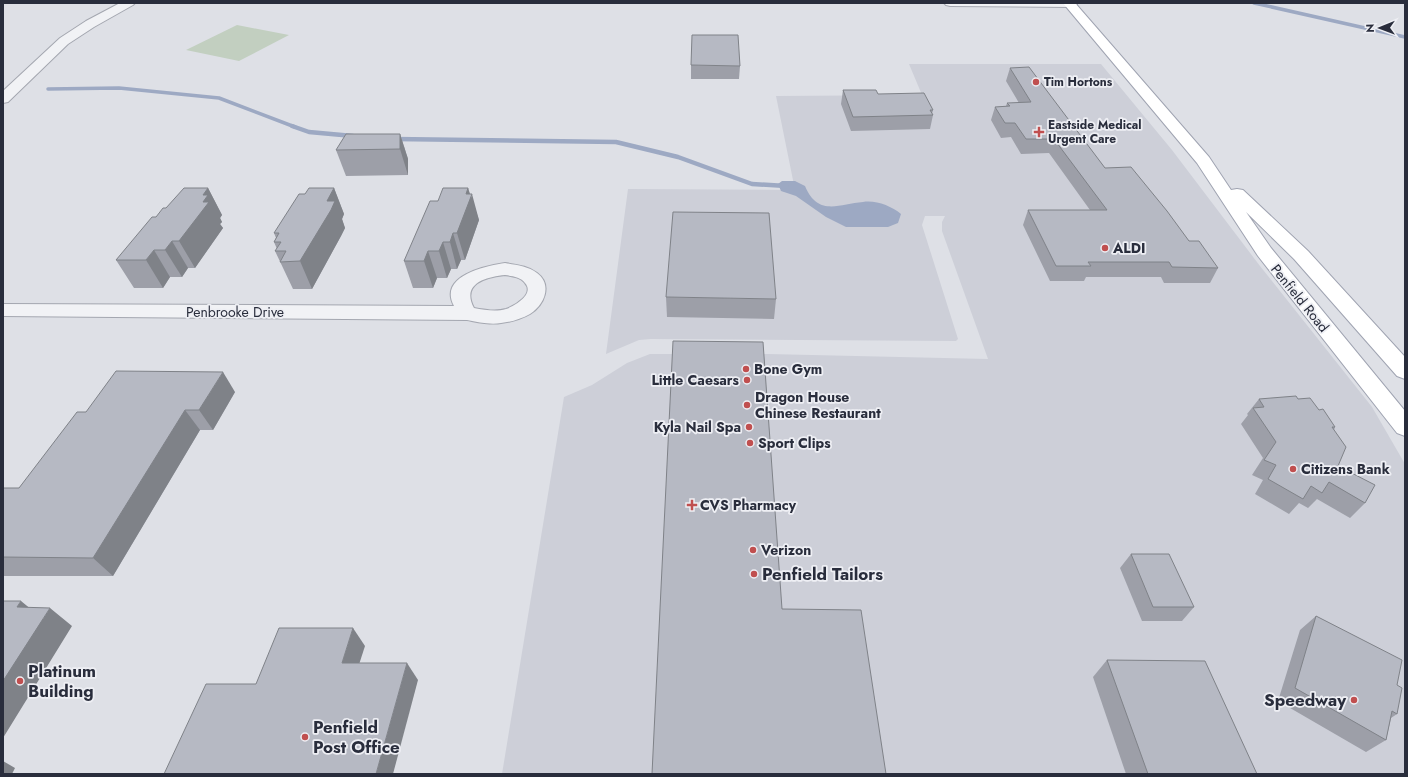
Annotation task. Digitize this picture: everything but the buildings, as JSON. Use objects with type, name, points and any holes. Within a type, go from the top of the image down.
[{"type":"main road","name":"Penfield Road","points":[[1070,4],[1204,162],[1301,255],[1405,371]]},
{"type":"main road","name":"Penfield Road","points":[[1204,162],[1264,252],[1405,427]]},
{"type":"street","points":[[3,99],[64,41],[90,24],[129,3]]},
{"type":"street","points":[[950,3],[1070,4]]},
{"type":"street","name":"Penbrooke Drive","points":[[3,310],[466,313]]},
{"type":"shaded area","points":[[909,64],[1101,64],[1172,150],[1260,266],[1372,407],[1405,464],[1405,774],[502,774],[564,397],[592,385],[627,363],[650,354],[768,354],[988,359],[942,231],[942,222],[945,216],[925,216],[922,225],[958,339],[956,341],[651,339],[639,340],[606,354],[628,189],[795,190],[776,96],[922,95]]},
{"type":"green space","points":[[237,25],[289,35],[239,61],[186,50]]},
{"type":"water","points":[[782,181],[795,181],[805,186],[810,196],[816,202],[823,205],[838,206],[873,202],[893,208],[901,214],[898,223],[888,227],[846,227],[826,217],[796,196],[781,191],[778,184]]},
{"type":"waterway","points":[[1254,3],[1405,37]]},
{"type":"waterway","points":[[48,89],[119,88],[219,98],[295,127]]},
{"type":"waterway","points":[[292,126],[309,132],[353,136]]},
{"type":"waterway","points":[[394,139],[616,142],[678,157],[752,184],[786,186]]},
{"type":"place","name":"Tim Hortons","points":[[1036,82]]},
{"type":"place","name":"Eastside Medical Urgent Care","points":[[1039,132]]},
{"type":"place","name":"ALDI","points":[[1105,248]]},
{"type":"place","name":"Bone Gym","points":[[746,369]]},
{"type":"place","name":"Little Caesars","points":[[747,380]]},
{"type":"place","name":"Dragon House Chinese Restaurant","points":[[747,405]]},
{"type":"place","name":"Kyla Nail Spa","points":[[749,427]]},
{"type":"place","name":"Sport Clips","points":[[750,443]]},
{"type":"place","name":"Citizens Bank","points":[[1293,469]]},
{"type":"place","name":"CVS Pharmacy","points":[[692,505]]},
{"type":"place","name":"Verizon","points":[[753,550]]},
{"type":"place","name":"Penfield Tailors","points":[[754,574]]},
{"type":"place","name":"Platinum Building","points":[[20,681]]},
{"type":"place","name":"Speedway","points":[[1354,700]]},
{"type":"place","name":"Penfield Post Office","points":[[305,737]]}]
